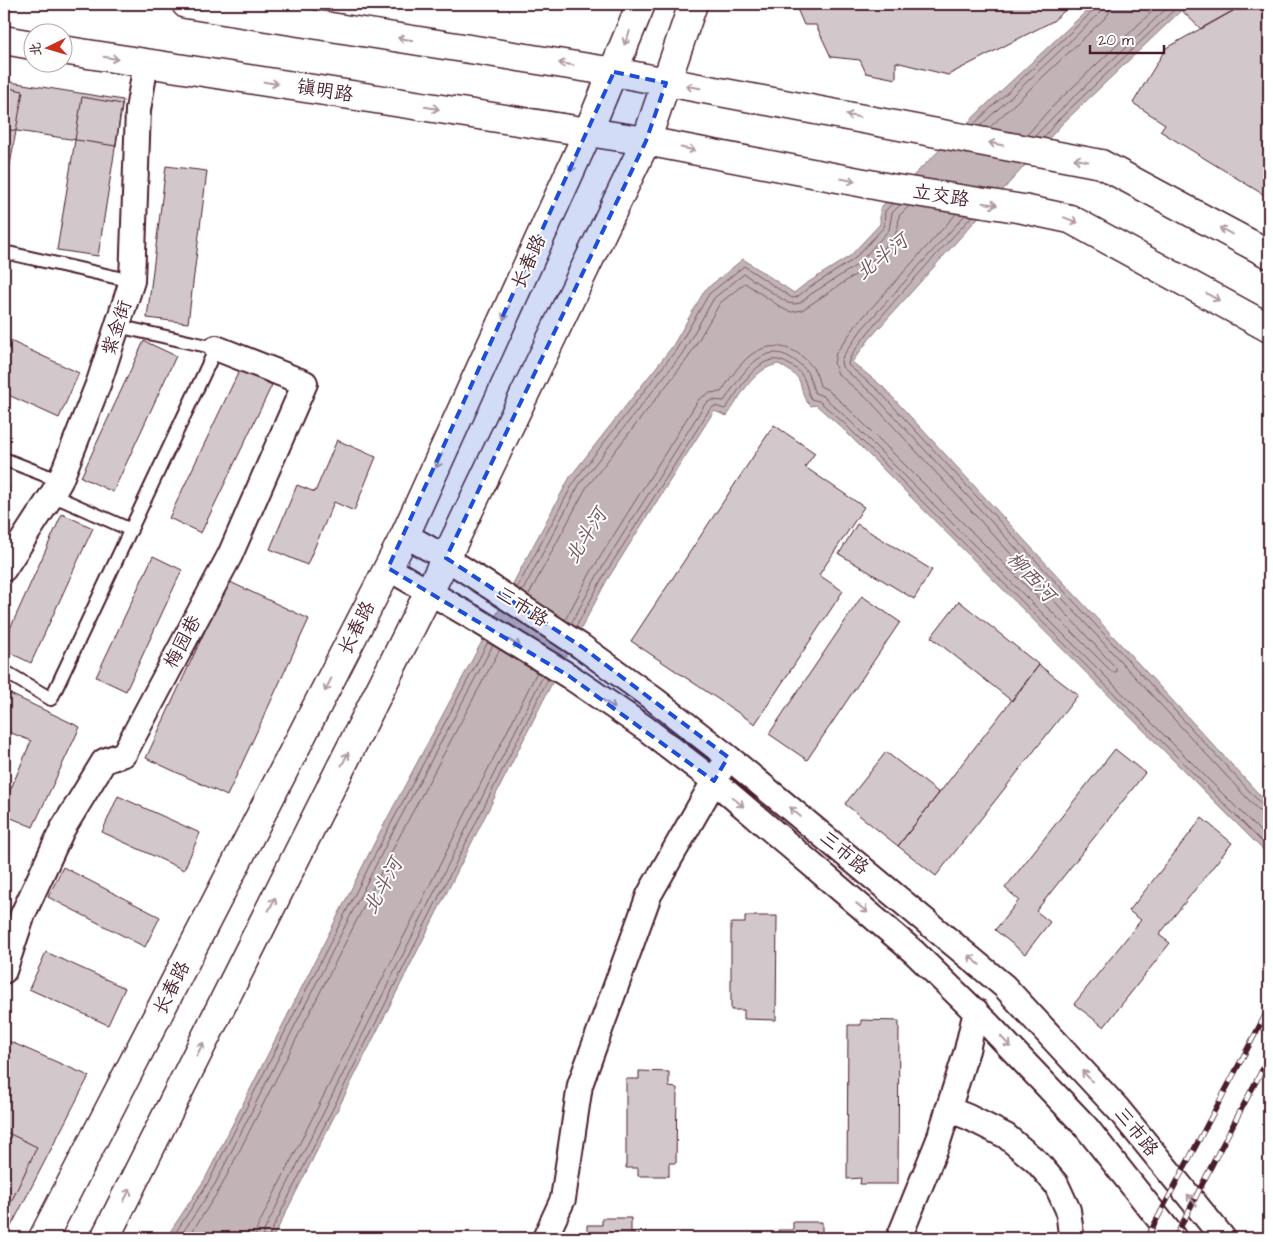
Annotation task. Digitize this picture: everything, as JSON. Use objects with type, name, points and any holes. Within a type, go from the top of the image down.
[{"type":"main road","points":[[186,4],[614,72],[1101,164],[1269,254]]},
{"type":"main road","name":"长春路","points":[[43,1238],[405,534],[588,132],[641,4]]},
{"type":"main road","points":[[105,1238],[446,558],[646,141],[693,4]]},
{"type":"main road","points":[[4,40],[22,43]]},
{"type":"main road","name":"镇明路","points":[[72,52],[588,132]]},
{"type":"main road","name":"立交路","points":[[588,132],[646,141],[890,188],[1070,218],[1269,328]]},
{"type":"street","name":"紫金街","points":[[4,569],[56,488],[99,382],[132,281],[138,110],[146,63]]},
{"type":"street","name":"梅园巷","points":[[4,971],[23,914],[62,830],[104,761],[124,754],[230,555],[305,384],[216,348]]},
{"type":"street","name":"三市路","points":[[405,534],[446,558],[582,647],[655,700],[728,757],[1004,986],[1118,1109],[1222,1238]]},
{"type":"street","name":"三市路","points":[[388,568],[569,676],[645,728],[714,781],[914,952],[976,1012],[1086,1127],[1174,1238]]},
{"type":"street","points":[[545,1238],[563,1200],[580,1085],[649,895],[728,757]]},
{"type":"street","points":[[899,1238],[934,1151],[967,1050],[976,1012]]},
{"type":"street","points":[[948,1109],[1006,1136],[1037,1162],[1056,1184],[1068,1210],[1070,1234],[1068,1238]]},
{"type":"lane","points":[[4,252],[132,281]]},
{"type":"lane","points":[[4,671],[51,699],[216,348],[117,326]]},
{"type":"lane","points":[[4,459],[131,530]]},
{"type":"highlighted area","points":[[614,72],[666,83],[646,141],[446,558],[582,647],[728,757],[714,781],[569,676],[388,568]]},
{"type":"water","points":[[1094,4],[1188,4],[1062,124],[871,337],[852,362],[883,387],[1269,805],[1269,856],[841,427],[816,405],[811,406],[808,403],[804,397],[799,380],[795,375],[779,364],[770,367],[762,371],[748,384],[727,416],[714,411],[607,580],[552,683],[273,1238],[166,1238],[205,1179],[380,832],[570,477],[672,347],[705,290],[743,259],[794,293],[850,256],[880,224],[880,208]]},
{"type":"building","points":[[795,4],[1072,4],[1053,21],[948,75],[896,62],[896,79],[866,73],[860,60],[831,57],[816,25],[804,25]]},
{"type":"building","points":[[1175,4],[1226,4],[1233,11],[1201,29]]},
{"type":"building","points":[[1245,4],[1269,4],[1269,198],[1160,131],[1165,124],[1133,103],[1166,48]]},
{"type":"building","points":[[4,81],[123,100],[116,146],[4,129]]},
{"type":"building","points":[[4,87],[23,91],[4,199]]},
{"type":"building","points":[[82,97],[122,104],[98,256],[57,250]]},
{"type":"building","points":[[166,166],[207,171],[188,323],[147,318]]},
{"type":"building","points":[[4,338],[79,373],[59,418],[4,393]]},
{"type":"building","points":[[144,341],[176,356],[113,492],[81,477]]},
{"type":"building","points":[[240,369],[272,385],[201,533],[169,518]]},
{"type":"building","points":[[774,425],[815,453],[805,467],[864,507],[819,575],[843,591],[755,724],[631,641]]},
{"type":"building","points":[[337,440],[376,457],[354,511],[334,502],[307,565],[270,549],[297,485],[315,492]]},
{"type":"building","points":[[4,486],[9,487],[4,504]]},
{"type":"building","points":[[62,514],[93,528],[31,663],[4,650],[4,642]]},
{"type":"building","points":[[857,524],[932,570],[914,599],[839,554]]},
{"type":"building","points":[[153,556],[182,570],[126,691],[96,677]]},
{"type":"building","points":[[228,581],[309,619],[227,796],[146,758]]},
{"type":"building","points":[[862,596],[900,622],[807,760],[769,734]]},
{"type":"building","points":[[959,601],[1039,665],[1012,701],[931,637]]},
{"type":"building","points":[[1039,665],[1078,695],[936,876],[898,846]]},
{"type":"building","points":[[4,691],[80,727],[33,827],[4,815],[4,805],[31,741],[4,730]]},
{"type":"building","points":[[1115,749],[1145,773],[1036,911],[1050,922],[1025,954],[995,930],[1019,900],[1005,888]]},
{"type":"building","points":[[886,752],[939,793],[898,846],[845,804]]},
{"type":"building","points":[[118,796],[200,833],[184,870],[102,832]]},
{"type":"building","points":[[1202,818],[1232,843],[1159,935],[1170,943],[1104,1027],[1074,1004],[1141,920],[1129,911]]},
{"type":"building","points":[[63,867],[160,917],[145,947],[48,897]]},
{"type":"building","points":[[745,916],[777,916],[776,1020],[744,1019],[744,1010],[731,1010],[731,923],[745,923]]},
{"type":"building","points":[[46,952],[125,988],[108,1025],[29,989]]},
{"type":"building","points":[[861,1020],[899,1021],[898,1184],[860,1184],[861,1178],[847,1179],[848,1025],[861,1025]]},
{"type":"building","points":[[4,1039],[89,1076],[5,1238],[4,1238]]},
{"type":"building","points":[[639,1071],[669,1072],[669,1087],[677,1088],[676,1163],[669,1163],[669,1176],[638,1176],[638,1168],[626,1168],[626,1079],[639,1079]]},
{"type":"building","points":[[4,1131],[37,1147],[4,1217]]},
{"type":"building","points":[[602,1218],[631,1218],[631,1232],[639,1232],[639,1238],[587,1238],[587,1225],[602,1225]]},
{"type":"building","points":[[793,1222],[822,1222],[822,1235],[830,1235],[830,1238],[778,1238],[778,1230],[793,1230]]},
{"type":"railway","points":[[1147,1238],[1269,1008]]},
{"type":"railway","points":[[1175,1238],[1269,1057]]},
{"type":"water label","name":"北斗河","points":[[882,257]]},
{"type":"water label","name":"北斗河","points":[[586,536]]},
{"type":"water label","name":"柳西河","points":[[1031,577]]},
{"type":"water label","name":"北斗河","points":[[383,886]]}]
